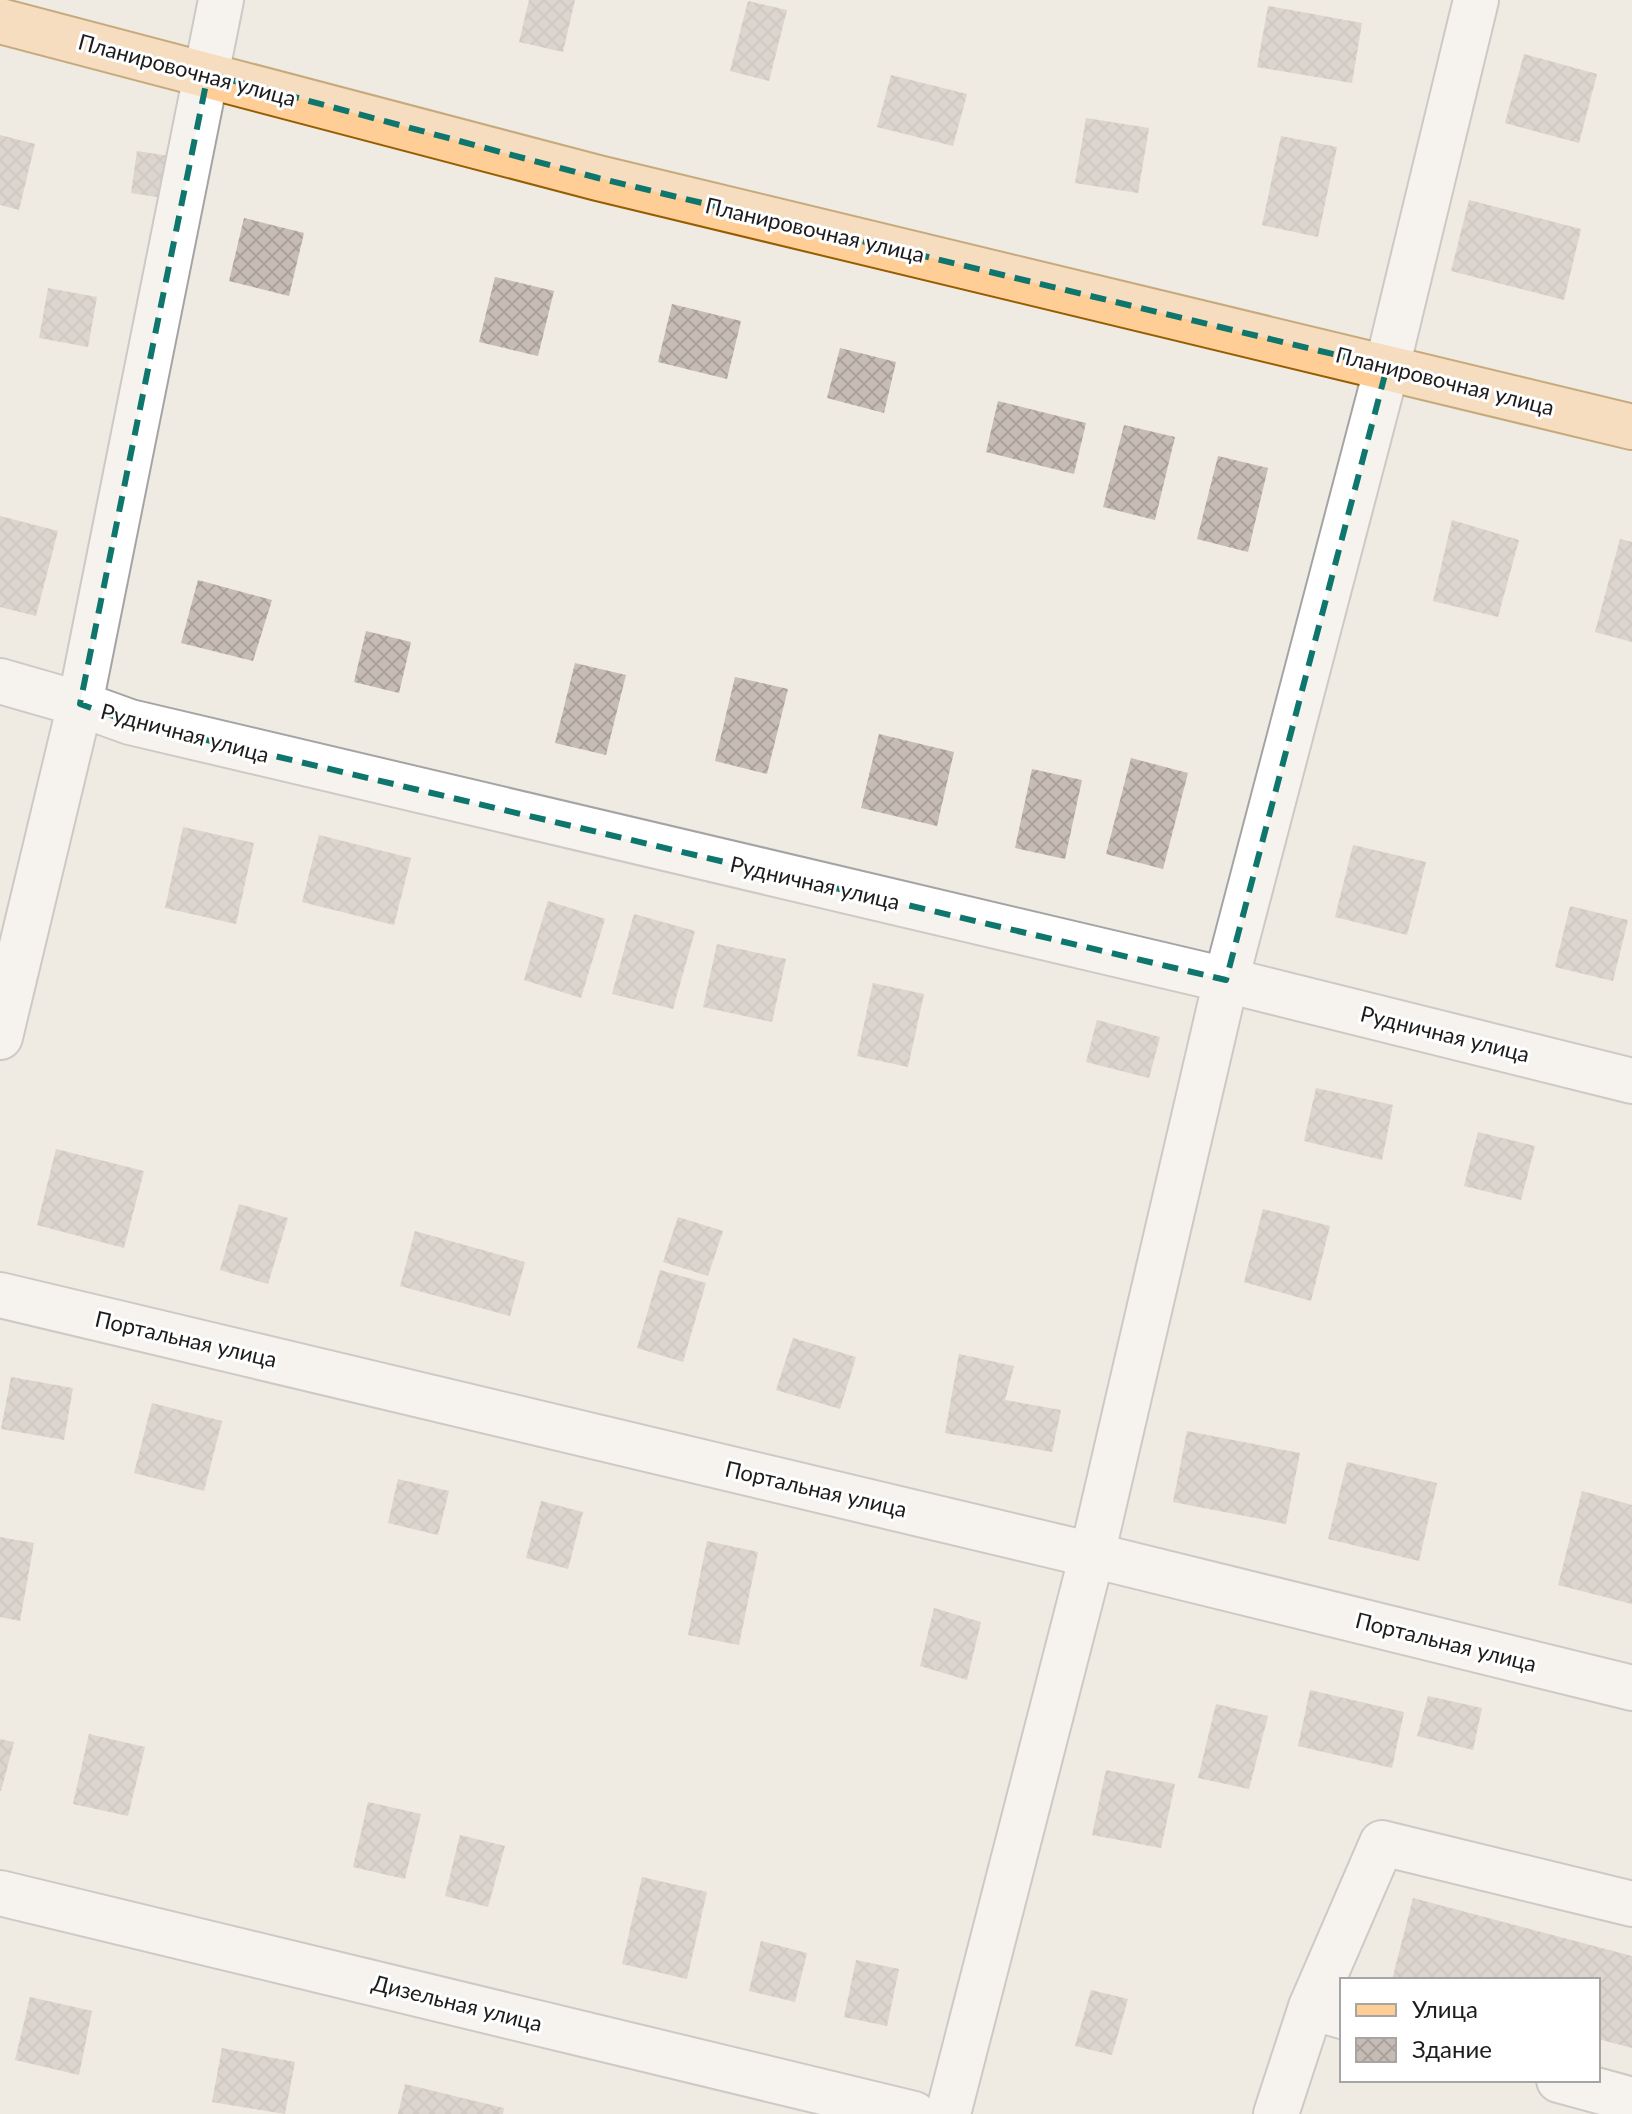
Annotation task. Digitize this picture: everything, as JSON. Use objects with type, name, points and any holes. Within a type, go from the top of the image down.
[{"type":"main road","name":"Планировочная улица","points":[[0,21],[598,178],[1632,427]]},
{"type":"street","points":[[0,1037],[80,704],[221,0]]},
{"type":"street","points":[[948,2114],[1092,1555],[1226,980],[1387,367],[1476,0]]},
{"type":"street","name":"Рудничная улица","points":[[0,681],[130,722],[1226,980],[1632,1081]]},
{"type":"street","name":"Портальная улица","points":[[0,1295],[1092,1555],[1632,1688]]},
{"type":"street","points":[[1276,2114],[1327,2012],[1382,1843],[1632,1904]]},
{"type":"street","name":"Дизельная улица","points":[[0,1893],[914,2114]]},
{"type":"street","points":[[1566,2082],[1632,2100]]},
{"type":"highlighted area","points":[[208,74],[598,178],[1387,367],[1226,980],[130,722],[80,704]]},
{"type":"building","points":[[529,0],[575,0],[563,52],[519,42]]},
{"type":"building","points":[[748,1],[787,10],[769,81],[730,71]]},
{"type":"building","points":[[1268,6],[1362,23],[1352,83],[1257,67]]},
{"type":"building","points":[[1524,54],[1597,74],[1579,143],[1505,123]]},
{"type":"building","points":[[891,75],[967,94],[953,146],[877,127]]},
{"type":"building","points":[[1086,118],[1149,128],[1138,193],[1075,183]]},
{"type":"building","points":[[0,135],[35,144],[19,210],[0,205]]},
{"type":"building","points":[[1281,136],[1337,147],[1318,237],[1262,225]]},
{"type":"building","points":[[137,151],[169,156],[163,198],[131,193]]},
{"type":"building","points":[[1469,200],[1581,229],[1564,300],[1451,271]]},
{"type":"building","points":[[244,218],[304,233],[289,296],[229,281]]},
{"type":"building","points":[[495,277],[554,291],[538,356],[479,342]]},
{"type":"building","points":[[48,288],[97,297],[88,347],[39,338]]},
{"type":"building","points":[[672,304],[741,321],[727,379],[658,362]]},
{"type":"building","points":[[840,348],[896,362],[884,413],[827,398]]},
{"type":"building","points":[[998,401],[1086,423],[1074,474],[986,452]]},
{"type":"building","points":[[1124,425],[1175,437],[1155,520],[1103,507]]},
{"type":"building","points":[[1218,456],[1268,468],[1248,552],[1197,539]]},
{"type":"building","points":[[0,516],[58,531],[36,616],[0,607]]},
{"type":"building","points":[[1452,520],[1519,540],[1498,617],[1433,601]]},
{"type":"building","points":[[1620,539],[1632,542],[1632,642],[1595,632]]},
{"type":"building","points":[[198,580],[272,600],[253,661],[181,643]]},
{"type":"building","points":[[366,631],[411,642],[399,693],[354,682]]},
{"type":"building","points":[[575,663],[626,675],[606,755],[555,743]]},
{"type":"building","points":[[735,677],[788,689],[767,774],[715,761]]},
{"type":"building","points":[[879,734],[954,752],[937,826],[861,808]]},
{"type":"building","points":[[1131,758],[1188,773],[1163,869],[1106,854]]},
{"type":"building","points":[[1032,769],[1082,780],[1065,859],[1015,848]]},
{"type":"building","points":[[183,827],[254,843],[236,924],[165,908]]},
{"type":"building","points":[[319,835],[411,858],[394,925],[302,902]]},
{"type":"building","points":[[1353,845],[1426,862],[1407,935],[1335,917]]},
{"type":"building","points":[[548,901],[605,919],[581,998],[524,980]]},
{"type":"building","points":[[1570,906],[1628,920],[1613,981],[1555,967]]},
{"type":"building","points":[[634,914],[695,931],[673,1009],[612,994]]},
{"type":"building","points":[[717,944],[786,959],[772,1022],[703,1007]]},
{"type":"building","points":[[873,983],[924,994],[908,1067],[857,1056]]},
{"type":"building","points":[[1097,1020],[1160,1037],[1149,1078],[1086,1062]]},
{"type":"building","points":[[1316,1088],[1393,1105],[1382,1160],[1304,1141]]},
{"type":"building","points":[[1478,1132],[1535,1146],[1521,1200],[1464,1186]]},
{"type":"building","points":[[56,1149],[144,1171],[124,1248],[37,1225]]},
{"type":"building","points":[[239,1204],[288,1218],[268,1284],[220,1270]]},
{"type":"building","points":[[1263,1209],[1330,1226],[1311,1301],[1244,1282]]},
{"type":"building","points":[[678,1217],[723,1231],[708,1276],[663,1262]]},
{"type":"building","points":[[415,1231],[525,1262],[510,1316],[400,1286]]},
{"type":"building","points":[[660,1270],[706,1283],[683,1362],[637,1348]]},
{"type":"building","points":[[793,1338],[856,1357],[840,1409],[776,1390]]},
{"type":"building","points":[[959,1354],[1014,1366],[1005,1400],[1061,1410],[1052,1452],[945,1433]]},
{"type":"building","points":[[11,1377],[73,1388],[64,1440],[1,1429]]},
{"type":"building","points":[[152,1403],[222,1421],[204,1491],[134,1473]]},
{"type":"building","points":[[1187,1431],[1300,1453],[1286,1524],[1173,1502]]},
{"type":"building","points":[[1347,1462],[1437,1483],[1419,1561],[1328,1539]]},
{"type":"building","points":[[398,1479],[449,1491],[438,1535],[388,1523]]},
{"type":"building","points":[[1582,1491],[1632,1505],[1632,1604],[1558,1585]]},
{"type":"building","points":[[541,1501],[583,1512],[568,1569],[526,1558]]},
{"type":"building","points":[[0,1537],[34,1543],[20,1621],[0,1617]]},
{"type":"building","points":[[707,1541],[758,1552],[739,1645],[688,1635]]},
{"type":"building","points":[[934,1608],[981,1622],[967,1680],[920,1666]]},
{"type":"building","points":[[1310,1690],[1404,1712],[1392,1768],[1298,1746]]},
{"type":"building","points":[[1428,1696],[1482,1708],[1473,1750],[1417,1736]]},
{"type":"building","points":[[1216,1704],[1268,1716],[1249,1789],[1198,1778]]},
{"type":"building","points":[[89,1734],[145,1747],[128,1816],[73,1804]]},
{"type":"building","points":[[0,1739],[14,1742],[1,1791],[0,1791]]},
{"type":"building","points":[[1106,1770],[1175,1784],[1161,1848],[1092,1835]]},
{"type":"building","points":[[368,1802],[421,1814],[405,1879],[353,1867]]},
{"type":"building","points":[[460,1835],[505,1846],[488,1907],[445,1896]]},
{"type":"building","points":[[642,1877],[707,1892],[687,1979],[622,1964]]},
{"type":"building","points":[[1413,1898],[1632,1956],[1632,2048],[1600,2040],[1600,1978],[1393,1978]]},
{"type":"building","points":[[761,1941],[807,1953],[795,2002],[749,1991]]},
{"type":"building","points":[[856,1960],[899,1969],[887,2026],[844,2017]]},
{"type":"building","points":[[1091,1990],[1128,1999],[1112,2055],[1075,2046]]},
{"type":"building","points":[[30,1997],[92,2011],[79,2075],[15,2060]]},
{"type":"building","points":[[222,2048],[295,2062],[285,2114],[212,2102]]},
{"type":"building","points":[[405,2084],[504,2108],[503,2114],[398,2114]]}]
